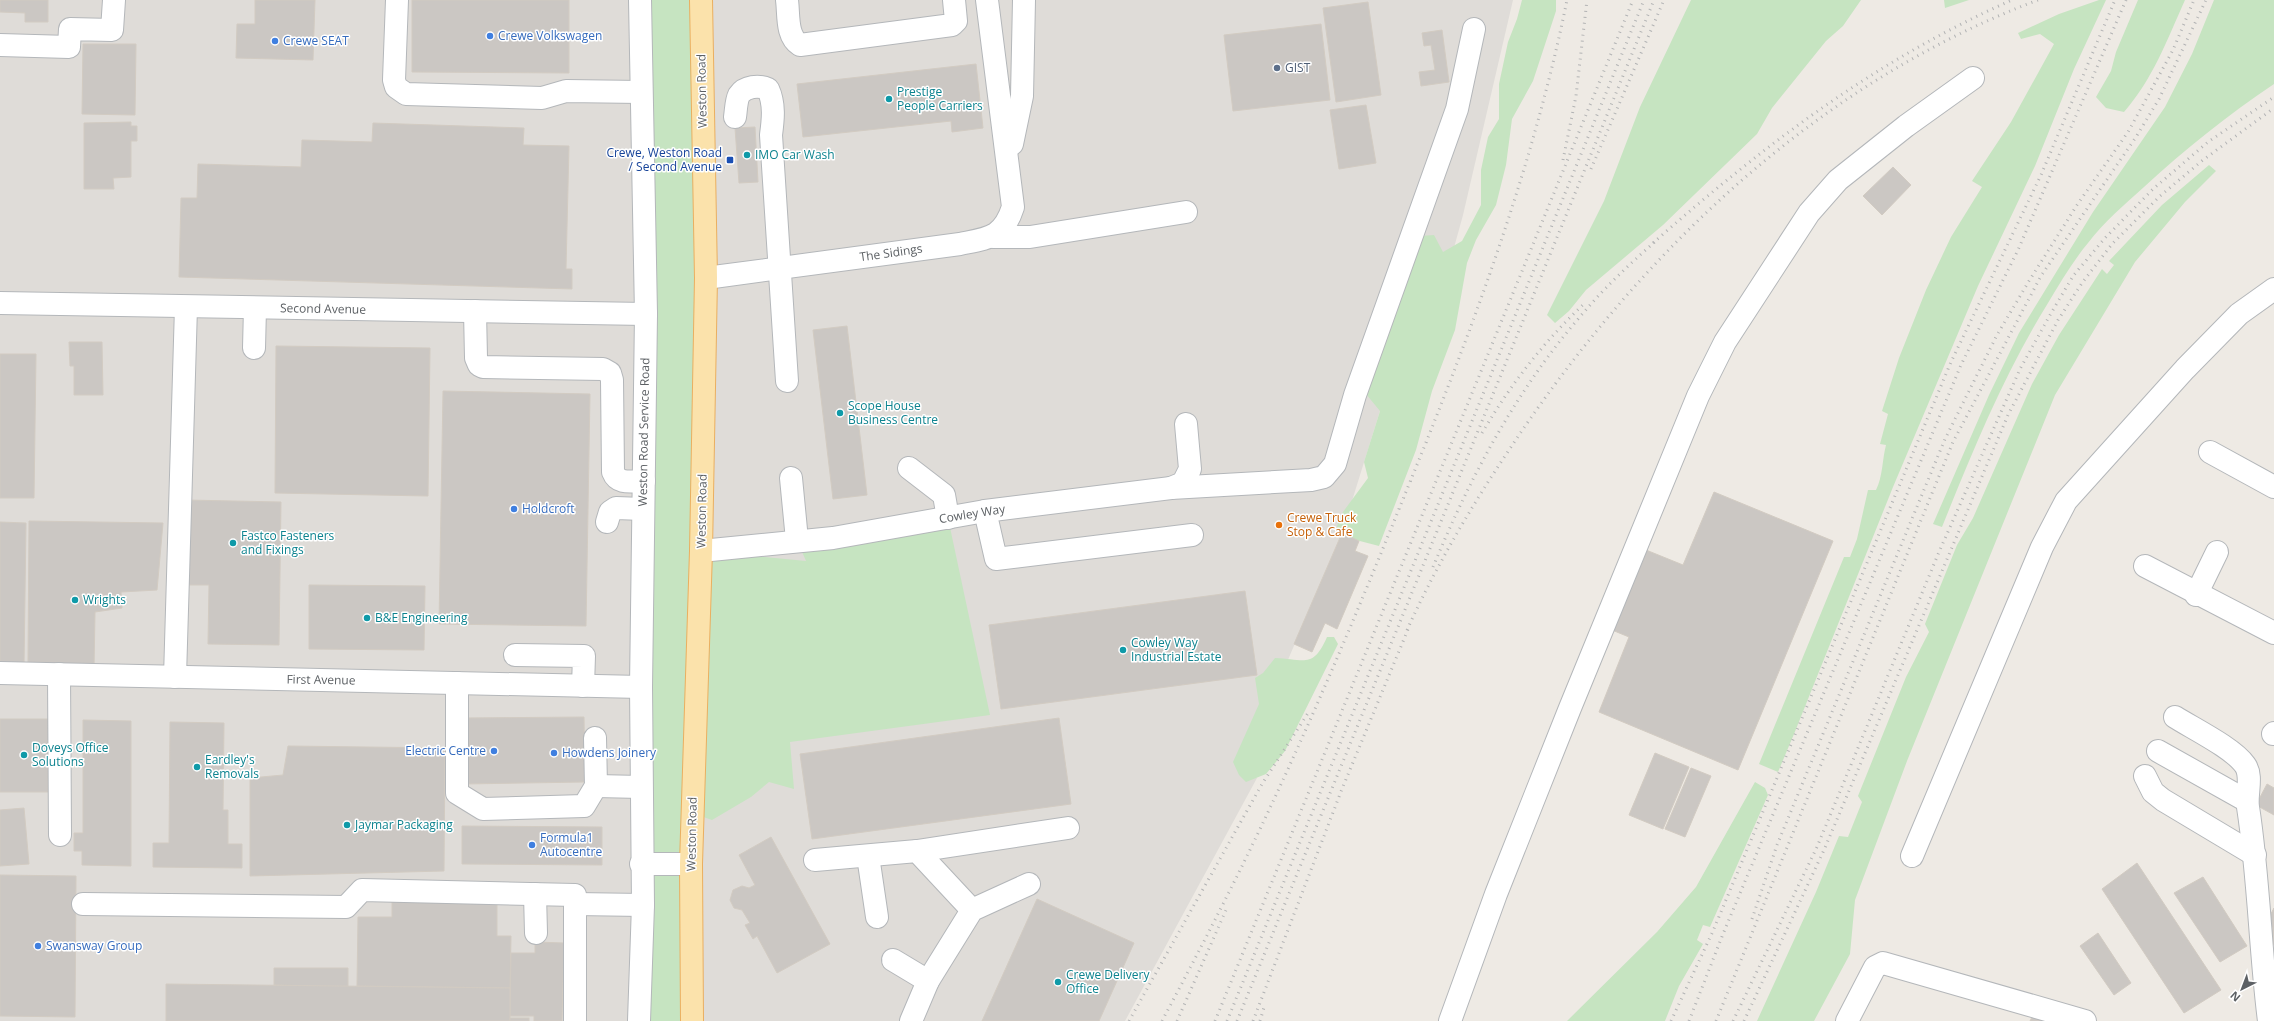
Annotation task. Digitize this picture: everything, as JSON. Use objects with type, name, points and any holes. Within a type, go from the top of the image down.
[{"type":"main road","name":"Weston Road","points":[[692,1021],[691,864],[701,551],[706,278],[701,0]]},
{"type":"street","points":[[0,45],[69,47],[70,29],[112,30],[114,0]]},
{"type":"street","points":[[397,0],[394,80],[396,87],[406,94],[542,98],[566,91],[641,92]]},
{"type":"street","name":"Weston Road Service Road","points":[[639,1021],[643,905],[641,864],[641,687],[646,314],[640,0]]},
{"type":"street","points":[[792,1],[790,33],[793,41],[800,45],[952,26],[956,21],[954,0]]},
{"type":"street","points":[[987,0],[1013,207],[1009,220],[993,237]]},
{"type":"street","points":[[1008,161],[1022,96],[1024,0]]},
{"type":"street","points":[[1171,488],[1311,480],[1324,477],[1336,464],[1355,395],[1457,109],[1474,29]]},
{"type":"street","points":[[1450,1021],[1496,894],[1576,694],[1698,396],[1725,342],[1809,213],[1838,180],[1906,126],[1973,78]]},
{"type":"street","points":[[736,117],[738,96],[743,91],[757,87],[768,89],[771,96],[773,118],[771,135],[778,268],[787,381]]},
{"type":"street","name":"The Sidings","points":[[706,278],[960,244],[993,237],[1030,236],[1186,212]]},
{"type":"street","points":[[1912,856],[2042,547],[2066,501],[2185,370],[2234,320],[2274,288]]},
{"type":"street","name":"Second Avenue","points":[[0,303],[646,314]]},
{"type":"street","points":[[174,677],[186,306]]},
{"type":"street","points":[[254,348],[255,308]]},
{"type":"street","points":[[475,312],[476,358],[479,365],[483,367],[602,369],[610,374],[612,380],[613,472],[615,478],[620,481],[644,481]]},
{"type":"street","name":"Cowley Way","points":[[701,551],[797,540],[833,538],[985,511],[1171,488],[1183,483],[1190,469],[1186,424]]},
{"type":"street","points":[[2210,452],[2274,487]]},
{"type":"street","points":[[909,468],[944,495],[948,518]]},
{"type":"street","points":[[791,478],[797,540]]},
{"type":"street","points":[[607,522],[610,512],[616,508],[643,509]]},
{"type":"street","points":[[985,511],[996,559],[1192,535]]},
{"type":"street","points":[[2196,594],[2217,552]]},
{"type":"street","points":[[2145,566],[2196,594],[2274,633]]},
{"type":"street","points":[[516,655],[584,656],[584,686]]},
{"type":"street","name":"First Avenue","points":[[0,673],[641,687]]},
{"type":"street","points":[[59,674],[60,835]]},
{"type":"street","points":[[457,683],[457,794],[483,809],[584,806],[596,786],[595,738]]},
{"type":"street","points":[[2175,717],[2234,754],[2246,766],[2249,775],[2247,801],[2255,855],[2261,959],[2269,1021]]},
{"type":"street","points":[[2158,750],[2247,801]]},
{"type":"street","points":[[2145,776],[2153,792],[2163,800],[2255,855]]},
{"type":"street","points":[[596,786],[641,787]]},
{"type":"street","points":[[815,860],[917,851],[1068,828]]},
{"type":"street","points":[[917,851],[972,910]]},
{"type":"street","points":[[868,856],[877,916]]},
{"type":"street","points":[[641,864],[691,864]]},
{"type":"street","points":[[911,1021],[928,981],[972,910],[1029,884]]},
{"type":"street","points":[[83,904],[346,907],[362,890],[575,895],[575,1021]]},
{"type":"street","points":[[535,894],[536,933]]},
{"type":"street","points":[[574,904],[643,905]]},
{"type":"street","points":[[893,960],[928,981]]},
{"type":"street","points":[[1847,1021],[1875,967],[1883,963],[2084,1021]]},
{"type":"shaded area","points":[[0,0],[1513,0],[1463,215],[1444,284],[1421,279],[1342,533],[1241,770],[1257,778],[1125,1021],[0,1021]]},
{"type":"green space","points":[[640,0],[701,0],[701,551],[806,561],[797,540],[948,518],[990,715],[790,742],[794,789],[769,782],[751,797],[712,820],[692,813],[692,1021],[639,1021]]},
{"type":"green space","points":[[1522,0],[1556,0],[1556,11],[1533,81],[1512,119],[1506,165],[1496,205],[1476,240],[1467,263],[1455,330],[1432,391],[1416,450],[1379,546],[1356,540],[1336,530],[1340,516],[1368,478],[1364,462],[1380,411],[1366,394],[1420,236],[1434,235],[1443,252],[1462,241],[1481,205],[1481,170],[1488,137],[1499,119],[1499,84],[1508,42],[1517,19]]},
{"type":"green space","points":[[1691,0],[1861,0],[1843,26],[1826,41],[1772,108],[1757,134],[1663,225],[1586,290],[1569,311],[1555,323],[1547,315],[1604,201],[1640,107]]},
{"type":"green space","points":[[1944,0],[1969,0],[1945,8]]},
{"type":"green space","points":[[2099,0],[2106,0],[2074,69],[2035,166],[1978,286],[1893,487],[1778,772],[1759,764],[1844,557],[1850,557],[1857,539],[1868,490],[1876,490],[1878,485],[1886,445],[1880,444],[1888,414],[1882,411],[1899,358],[1926,290],[1951,237],[1982,187],[1972,181],[2011,122],[2054,44],[2040,34],[2021,39],[2018,33],[2059,14]]},
{"type":"green space","points":[[2138,0],[2185,0],[2159,59],[2143,86],[2124,112],[2106,108],[2096,97],[2111,71],[2116,52]]},
{"type":"green space","points":[[2214,0],[2274,0],[2274,84],[2223,120],[2175,159],[2115,214],[2094,235],[2082,250],[2057,288],[2017,357],[1990,413],[1942,527],[1933,524],[1989,395],[2019,333],[2093,212],[2165,107],[2192,54]]},
{"type":"green space","points":[[2209,165],[2216,171],[2185,202],[2135,262],[2055,395],[1907,761],[1855,900],[1850,954],[1814,1021],[1757,1021],[1816,892],[1839,836],[1848,837],[1862,802],[1858,796],[1906,677],[1929,632],[1925,624],[1957,545],[1973,518],[2032,384],[2059,335],[2102,269],[2107,274],[2114,265],[2109,261],[2162,205]]},
{"type":"green space","points":[[1327,637],[1334,637],[1338,644],[1285,751],[1266,774],[1246,782],[1239,775],[1233,762],[1259,704],[1255,678],[1263,673],[1275,658],[1307,660],[1312,658],[1322,647]]},
{"type":"green space","points":[[1755,782],[1765,788],[1768,795],[1710,927],[1703,925],[1697,940],[1703,944],[1679,986],[1665,1021],[1567,1021],[1657,932],[1696,887]]},
{"type":"building","points":[[0,0],[48,0],[48,22],[25,22],[25,13],[0,12]]},
{"type":"building","name":"Crewe SEAT","points":[[255,0],[315,0],[313,60],[236,58],[237,24],[255,24]]},
{"type":"building","name":"Crewe Volkswagen","points":[[412,0],[569,0],[569,73],[412,72]]},
{"type":"building","points":[[1368,2],[1381,95],[1336,102],[1323,8]]},
{"type":"building","name":"GIST","points":[[1321,24],[1330,100],[1233,111],[1224,35]]},
{"type":"building","points":[[1442,30],[1449,82],[1421,86],[1419,72],[1435,70],[1431,45],[1424,46],[1422,33]]},
{"type":"building","points":[[83,44],[136,44],[135,115],[82,114]]},
{"type":"building","name":"Prestige People Carriers","points":[[976,64],[983,128],[952,132],[951,121],[803,137],[797,84]]},
{"type":"building","points":[[1366,105],[1376,163],[1339,169],[1330,110]]},
{"type":"building","points":[[131,122],[131,126],[137,126],[137,141],[131,141],[131,177],[113,178],[114,189],[84,189],[84,123]]},
{"type":"building","points":[[373,123],[524,128],[523,145],[569,146],[566,269],[572,269],[572,289],[179,277],[181,198],[197,198],[198,164],[301,167],[302,140],[372,142]]},
{"type":"building","name":"IMO Car Wash","points":[[755,127],[758,182],[739,183],[735,128]]},
{"type":"building","points":[[1893,167],[1911,185],[1882,215],[1863,196]]},
{"type":"building","name":"Scope House Business Centre","points":[[847,326],[867,495],[833,499],[813,330]]},
{"type":"building","points":[[69,342],[102,342],[103,395],[74,395],[74,366],[70,366]]},
{"type":"building","points":[[276,346],[430,348],[428,496],[275,493]]},
{"type":"building","points":[[0,354],[36,354],[34,498],[0,498]]},
{"type":"building","name":"Holdcroft","points":[[443,391],[590,394],[586,626],[439,624]]},
{"type":"building","points":[[1714,492],[1833,541],[1738,770],[1599,712],[1629,637],[1612,630],[1646,550],[1683,565]]},
{"type":"building","name":"Fastco Fasteners and Fixings","points":[[187,500],[281,502],[279,645],[208,644],[209,585],[185,585]]},
{"type":"building","name":"Wrights","points":[[29,521],[163,523],[157,590],[121,592],[122,608],[95,612],[94,668],[28,663]]},
{"type":"building","points":[[0,522],[26,523],[24,665],[0,665]]},
{"type":"building","points":[[1342,533],[1359,541],[1355,551],[1368,556],[1337,629],[1325,623],[1312,652],[1294,644]]},
{"type":"building","name":"B&E Engineering","points":[[309,585],[425,586],[424,650],[309,649]]},
{"type":"building","name":"Cowley Way Industrial Estate","points":[[1245,591],[1257,675],[1001,709],[989,625]]},
{"type":"building","points":[[584,717],[585,782],[464,784],[464,718]]},
{"type":"building","points":[[1059,718],[1071,804],[812,839],[800,754]]},
{"type":"building","name":"Doveys Office Solutions","points":[[0,719],[48,719],[48,792],[0,792]]},
{"type":"building","points":[[83,720],[131,721],[131,866],[82,865],[82,851],[74,851],[74,833],[83,833]]},
{"type":"building","name":"Eardley's Removals","points":[[170,722],[224,723],[223,810],[228,810],[228,844],[242,844],[242,868],[153,867],[153,843],[169,843]]},
{"type":"building","name":"Jaymar Packaging","points":[[288,746],[445,748],[444,871],[250,876],[250,778],[283,775]]},
{"type":"building","points":[[1655,753],[1689,767],[1663,829],[1629,815]]},
{"type":"building","points":[[1691,768],[1711,776],[1685,837],[1665,829]]},
{"type":"building","points":[[2267,784],[2274,788],[2274,815],[2256,805]]},
{"type":"building","points":[[24,808],[29,864],[0,866],[0,810]]},
{"type":"building","name":"Formula1 Autocentre","points":[[462,826],[602,827],[602,865],[462,864]]},
{"type":"building","points":[[771,837],[830,944],[777,973],[757,936],[753,939],[745,925],[750,923],[742,910],[734,908],[730,900],[733,890],[742,886],[749,888],[755,885],[739,855]]},
{"type":"building","points":[[2137,863],[2221,990],[2184,1013],[2102,889]]},
{"type":"building","name":"Swansway Group","points":[[0,875],[76,876],[75,1017],[0,1016]]},
{"type":"building","points":[[2203,877],[2247,946],[2220,962],[2174,893]]},
{"type":"building","points":[[497,898],[497,936],[511,936],[510,988],[357,986],[358,917],[392,917],[392,902],[443,902]]},
{"type":"building","name":"Crewe Delivery Office","points":[[1037,899],[1134,943],[1099,1021],[982,1021]]},
{"type":"building","points":[[2274,908],[2274,943],[2271,949],[2264,946],[2273,928],[2266,923]]},
{"type":"building","points":[[2098,933],[2131,983],[2114,995],[2080,946]]},
{"type":"building","points":[[535,942],[564,943],[562,1021],[534,1021],[534,1016],[510,1016],[511,953],[535,953]]},
{"type":"building","points":[[274,968],[348,968],[348,987],[274,985]]},
{"type":"building","points":[[166,984],[510,988],[510,1021],[166,1021]]},
{"type":"building","points":[[2035,1011],[2053,1021],[2030,1021]]},
{"type":"building","points":[[510,1018],[529,1018],[529,1021],[510,1021]]},
{"type":"railway","points":[[1162,1021],[1260,829],[1297,748],[1350,627],[1426,443],[1474,319],[1517,193],[1553,65],[1567,0]]},
{"type":"railway","points":[[1563,160],[1576,96],[1587,0]]},
{"type":"railway","points":[[1215,1021],[1633,0]]},
{"type":"railway","points":[[1227,1021],[1644,0]]},
{"type":"railway","points":[[1237,1021],[1654,0]]},
{"type":"railway","points":[[1591,169],[1664,0]]},
{"type":"railway","points":[[1653,243],[1737,172],[1823,107],[1868,77],[1914,50],[1962,24],[2012,0]]},
{"type":"railway","points":[[1407,630],[1455,536],[1511,447],[1562,375],[1617,307],[1676,242],[1740,182],[1808,127],[1881,78],[1957,35],[2038,0]]},
{"type":"railway","points":[[1671,1021],[1713,931],[1951,362],[2041,175],[2115,0]]},
{"type":"railway","points":[[1689,1021],[1723,934],[1961,365],[2018,250],[2126,0]]},
{"type":"railway","points":[[1752,919],[1777,845],[1945,439],[1997,335],[2029,281],[2077,205],[2128,132],[2173,50],[2194,0]]},
{"type":"railway","points":[[1716,1021],[1953,442],[2041,276],[2136,137],[2159,99],[2206,0]]},
{"type":"railway","points":[[1733,1021],[1817,847],[1939,552],[2020,369],[2050,315],[2073,276],[2105,238],[2153,189],[2208,142],[2274,97]]},
{"type":"railway","points":[[1744,1021],[1824,850],[2008,415],[2058,320],[2082,283],[2112,244],[2160,196],[2203,160],[2274,108]]},
{"type":"railway","points":[[1433,567],[1463,499],[1480,466],[1517,401],[1538,370],[1593,301],[1658,239]]},
{"type":"railway","points":[[1482,433],[1505,397],[1529,364],[1556,332],[1586,302]]},
{"type":"railway","points":[[1253,1021],[1342,789],[1409,627]]},
{"type":"railway","points":[[1129,1021],[1262,784],[1310,710]]},
{"type":"railway","points":[[1177,1021],[1226,910]]},
{"type":"railway","points":[[1260,1021],[1265,1004]]},
{"type":"place","name":"Crewe Volkswagen","points":[[490,36]]},
{"type":"place","name":"Crewe SEAT","points":[[275,41]]},
{"type":"place","name":"GIST","points":[[1277,68]]},
{"type":"place","name":"Prestige People Carriers","points":[[889,99]]},
{"type":"place","name":"IMO Car Wash","points":[[747,155]]},
{"type":"place","name":"Crewe, Weston Road / Second Avenue","points":[[730,160]]},
{"type":"place","name":"Scope House Business Centre","points":[[840,413]]},
{"type":"place","name":"Holdcroft","points":[[514,509]]},
{"type":"place","name":"Crewe Truck Stop & Cafe","points":[[1279,525]]},
{"type":"place","name":"Fastco Fasteners and Fixings","points":[[233,543]]},
{"type":"place","name":"Wrights","points":[[75,600]]},
{"type":"place","name":"B&E Engineering","points":[[367,618]]},
{"type":"place","name":"Cowley Way Industrial Estate","points":[[1123,650]]},
{"type":"place","name":"Electric Centre","points":[[494,751]]},
{"type":"place","name":"Howdens Joinery","points":[[554,753]]},
{"type":"place","name":"Doveys Office Solutions","points":[[24,755]]},
{"type":"place","name":"Eardley's Removals","points":[[197,767]]},
{"type":"place","name":"Jaymar Packaging","points":[[347,825]]},
{"type":"place","name":"Formula1 Autocentre","points":[[532,845]]},
{"type":"place","name":"Swansway Group","points":[[38,946]]},
{"type":"place","name":"Crewe Delivery Office","points":[[1058,982]]}]
